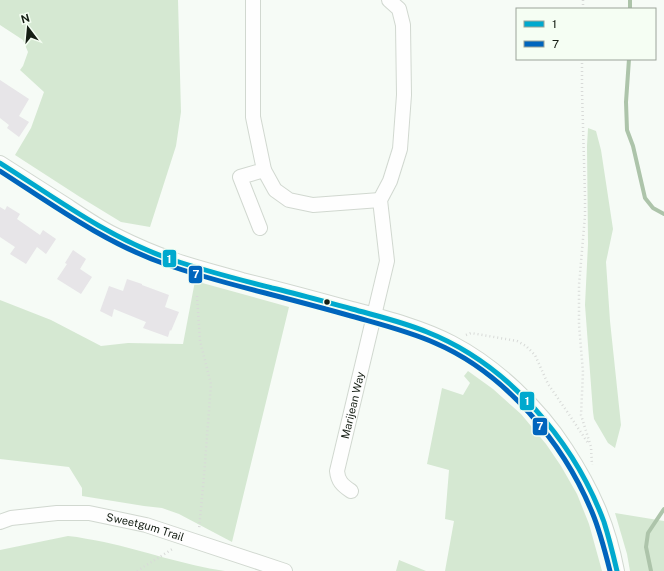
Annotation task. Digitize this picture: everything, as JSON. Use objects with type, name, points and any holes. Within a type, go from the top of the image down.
[{"type":"street","points":[[253,0],[253,117],[264,170],[275,190],[290,200],[313,205],[380,200],[390,181],[400,149],[404,95],[403,25],[399,9],[389,0]]},
{"type":"street","points":[[0,163],[100,227],[152,252],[191,266],[414,327],[462,348],[507,381],[556,433],[579,468],[594,496],[606,526],[617,571]]},
{"type":"street","points":[[260,228],[240,177],[264,170]]},
{"type":"street","name":"Marijean Way","points":[[351,491],[340,482],[337,471],[387,261],[380,200]]},
{"type":"street","name":"Sweetgum Trail","points":[[0,522],[11,518],[58,513],[89,513],[146,525],[285,571]]},
{"type":"path","points":[[582,60],[585,216],[579,285],[583,372],[581,415],[591,447],[592,468]]},
{"type":"path","points":[[137,571],[193,540],[204,476],[211,384],[200,341],[197,296]]},
{"type":"path","points":[[451,342],[471,333],[517,341],[526,346],[534,355],[548,384],[591,447]]},
{"type":"green space","points":[[0,0],[178,0],[181,112],[176,146],[150,227],[121,222],[15,155],[31,128],[44,92],[20,70],[28,52],[23,40],[0,25]]},
{"type":"green space","points":[[588,128],[596,131],[601,150],[613,229],[606,262],[610,321],[621,425],[615,448],[608,443],[594,419],[593,412],[585,305],[588,244]]},
{"type":"green space","points":[[195,281],[289,307],[232,542],[179,514],[162,508],[82,496],[82,488],[69,467],[0,459],[0,300],[51,320],[101,346],[128,343],[183,344]]},
{"type":"green space","points":[[468,371],[493,389],[521,414],[546,444],[561,466],[577,494],[589,524],[602,571],[445,571],[454,521],[445,519],[449,470],[427,464],[442,388],[463,395],[470,383],[464,376]]},
{"type":"green space","points":[[615,513],[664,521],[664,571],[630,571],[627,554]]},
{"type":"green space","points":[[68,536],[104,542],[225,571],[0,571],[0,550]]},
{"type":"green space","points":[[399,560],[426,571],[396,571]]},
{"type":"building","points":[[0,80],[29,99],[19,116],[29,122],[19,137],[7,128],[9,125],[0,118]]},
{"type":"building","points":[[7,206],[20,214],[17,219],[40,235],[43,230],[56,239],[46,254],[37,247],[26,264],[10,254],[15,247],[0,237],[0,207],[5,210]]},
{"type":"building","points":[[73,250],[86,259],[80,269],[92,277],[81,294],[57,279],[67,264],[65,263]]},
{"type":"building","points":[[127,279],[169,295],[165,307],[179,312],[168,337],[143,328],[146,322],[114,309],[112,317],[100,311],[109,286],[123,291]]},
{"type":"waterway","points":[[630,0],[630,8]]},
{"type":"waterway","points":[[629,60],[626,102],[627,130],[633,146],[645,198],[653,208],[664,214]]},
{"type":"waterway","points":[[651,571],[646,547],[648,533],[664,509]]},
{"type":"transit line","name":"1","points":[[0,163],[81,215],[123,239],[145,249],[167,258],[206,270],[409,325],[457,346],[485,364],[511,385],[535,409],[556,435],[575,463],[591,492],[604,522],[617,571]]},
{"type":"transit line","name":"7","points":[[0,171],[100,234],[165,264],[229,284],[404,331],[435,343],[461,356],[485,372],[508,391],[529,412],[565,460],[580,486],[592,512],[600,534],[610,571]]}]
